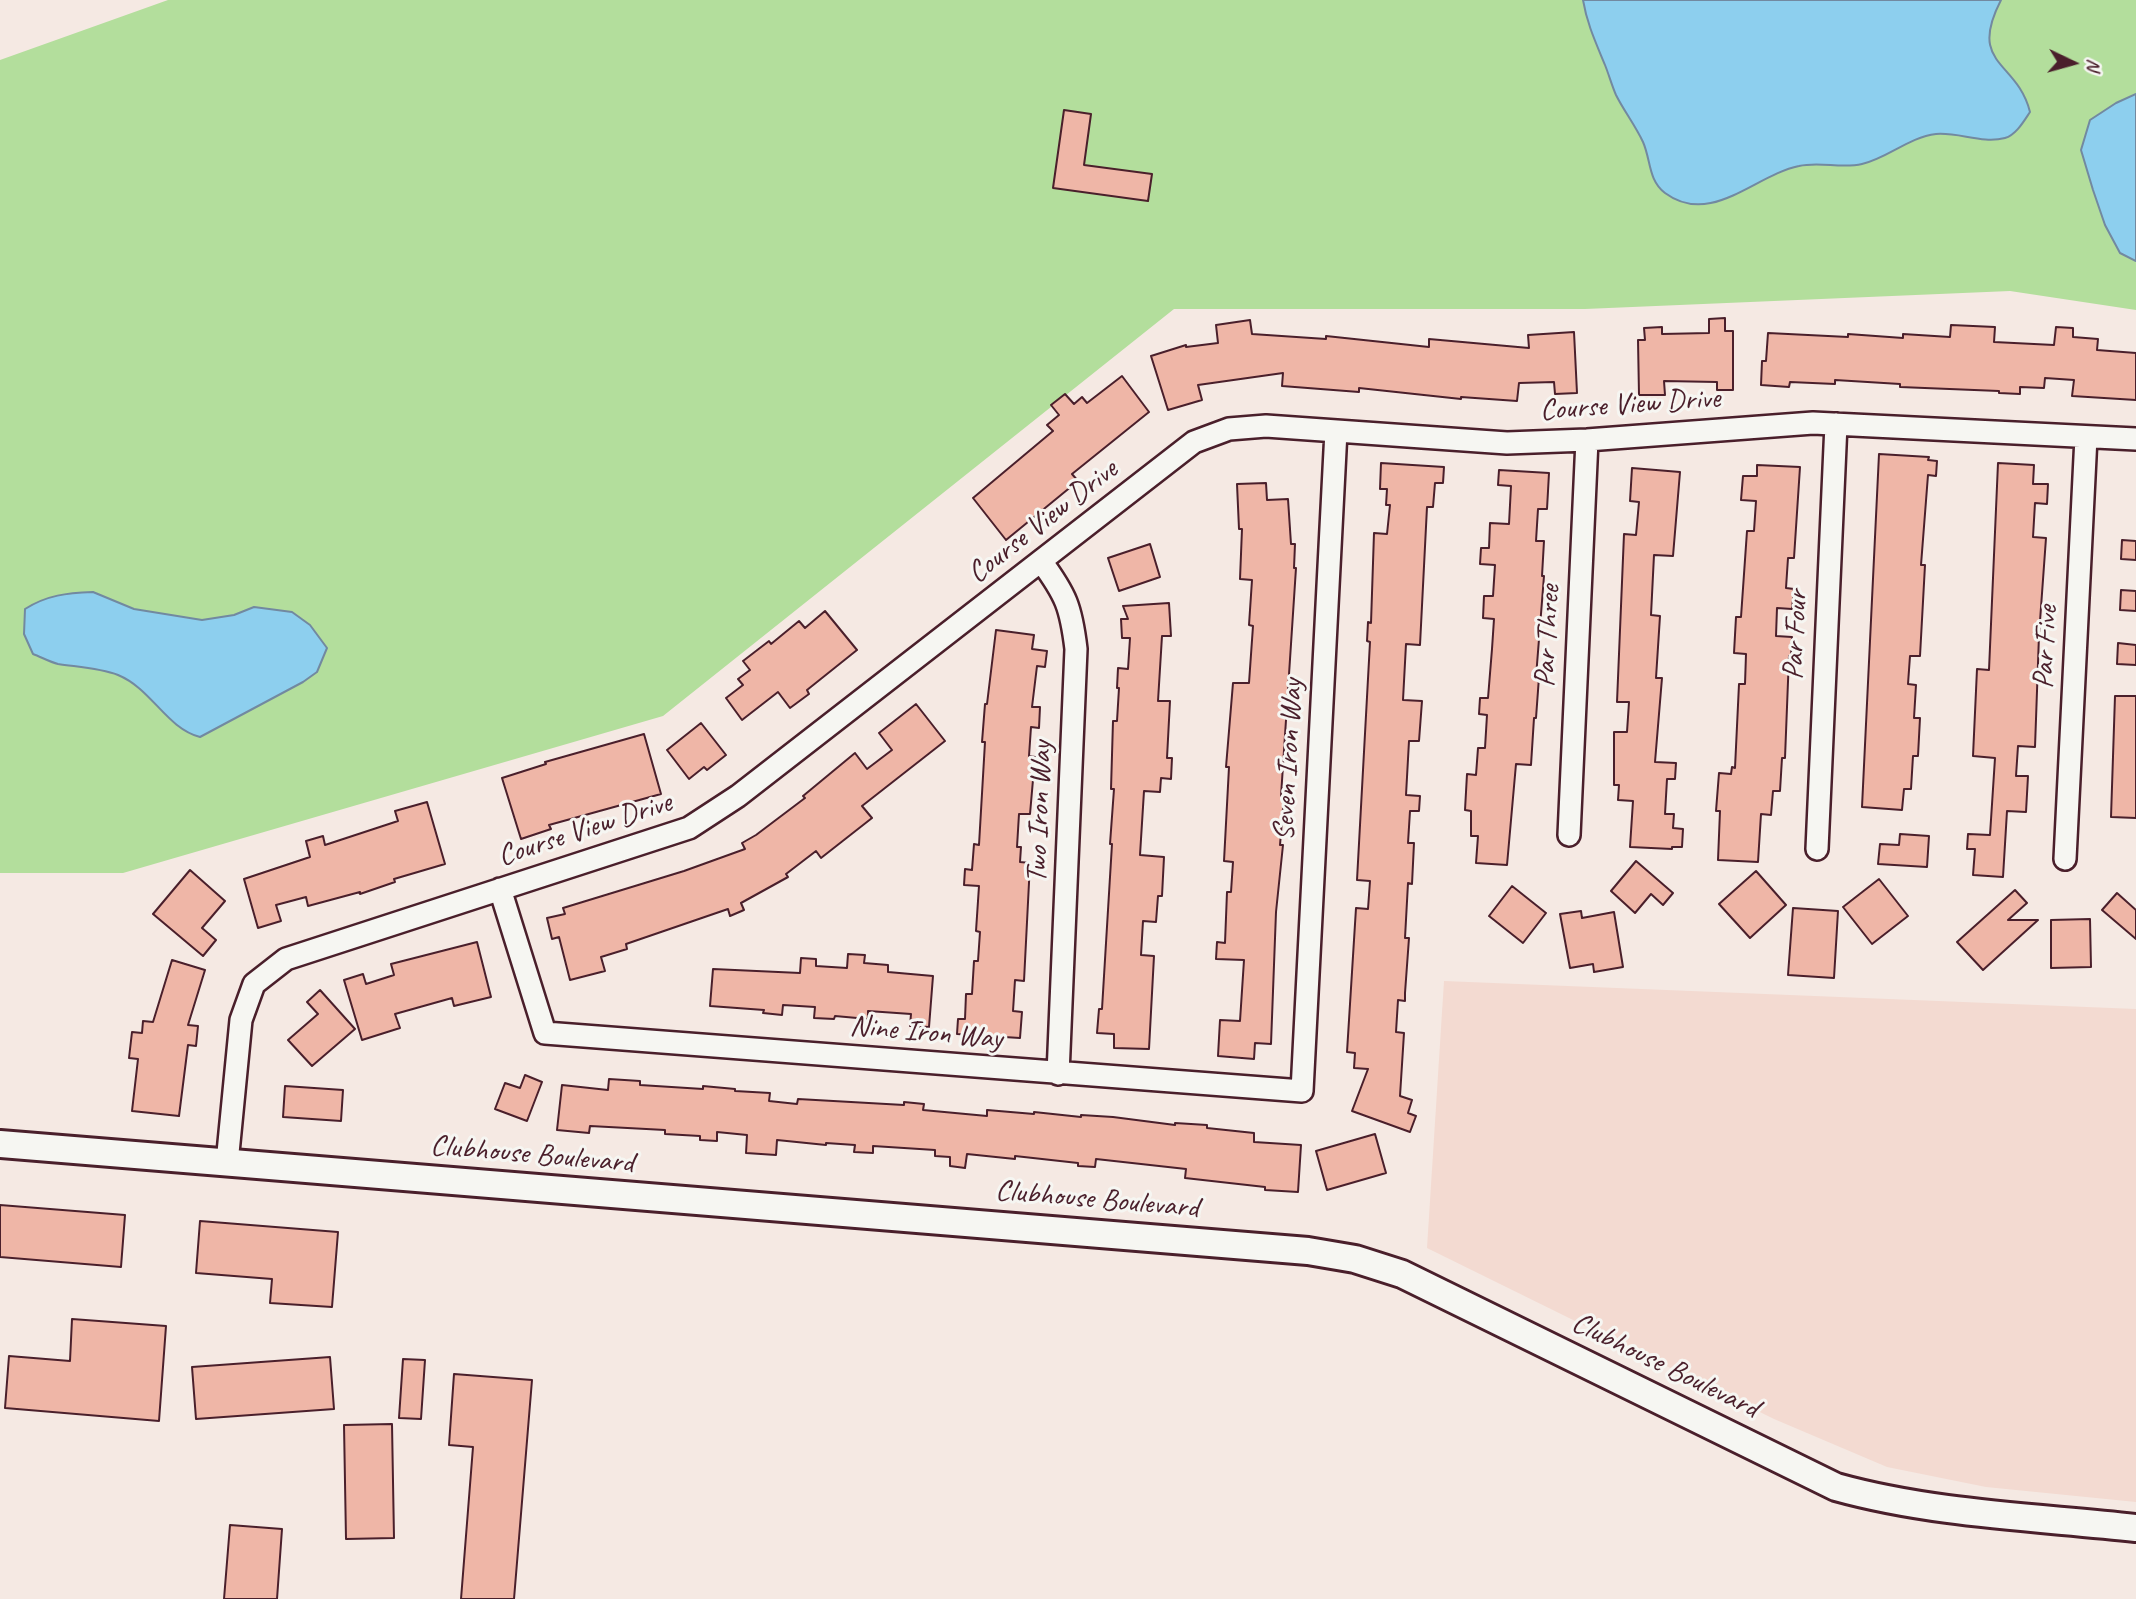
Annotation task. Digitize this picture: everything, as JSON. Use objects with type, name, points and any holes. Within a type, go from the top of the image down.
[{"type":"street","name":"Course View Drive","points":[[227,1163],[241,1020],[254,984],[286,959],[689,828],[737,796],[1194,442],[1229,429],[1254,427],[1507,443],[1587,440],[1813,423],[2136,439]]},
{"type":"street","name":"Par Four","points":[[1816,849],[1836,424]]},
{"type":"street","name":"Seven Iron Way","points":[[1302,1091],[1336,431]]},
{"type":"street","name":"Par Five","points":[[2065,859],[2086,437]]},
{"type":"street","name":"Par Three","points":[[1569,835],[1587,440]]},
{"type":"street","name":"Two Iron Way","points":[[1041,561],[1060,587],[1072,615],[1076,649],[1058,1074]]},
{"type":"street","name":"Nine Iron Way","points":[[500,889],[545,1033],[1302,1091]]},
{"type":"street","name":"Clubhouse Boulevard","points":[[0,1144],[1295,1250],[1355,1259],[1402,1274],[1836,1488],[1874,1498],[1919,1505],[2136,1528]]},
{"type":"shaded area","points":[[1444,981],[2136,1009],[2136,1502],[1986,1487],[1887,1467],[1774,1419],[1427,1248]]},
{"type":"green space","points":[[168,0],[2136,0],[2136,310],[2010,291],[1585,309],[1174,309],[663,716],[123,873],[0,873],[0,60]]},
{"type":"water","points":[[1583,0],[2001,0],[1989,38],[1992,51],[2024,95],[2030,112],[2016,131],[2005,138],[1988,140],[1936,134],[1908,143],[1862,164],[1799,166],[1782,171],[1716,202],[1682,202],[1665,193],[1656,182],[1643,142],[1615,92],[1589,25]]},
{"type":"water","points":[[2136,94],[2136,261],[2120,253],[2105,225],[2081,150],[2090,120]]},
{"type":"water","points":[[93,592],[134,609],[202,620],[234,615],[254,607],[292,612],[310,625],[327,648],[317,672],[303,682],[200,737],[178,725],[140,689],[118,675],[58,664],[33,654],[24,634],[25,609],[58,596]]},
{"type":"building","points":[[1064,110],[1091,114],[1084,165],[1152,174],[1148,201],[1053,188]]},
{"type":"building","points":[[1725,318],[1725,331],[1733,331],[1733,390],[1717,390],[1717,382],[1664,381],[1665,395],[1639,395],[1638,340],[1645,340],[1644,328],[1662,327],[1662,334],[1709,333],[1709,319]]},
{"type":"building","points":[[1250,320],[1252,334],[1326,339],[1326,336],[1429,347],[1429,339],[1529,348],[1528,335],[1574,332],[1577,393],[1555,394],[1554,382],[1519,383],[1517,401],[1461,399],[1359,388],[1359,392],[1282,386],[1283,373],[1198,385],[1202,400],[1168,410],[1151,356],[1186,345],[1218,343],[1216,325]]},
{"type":"building","points":[[1951,325],[1995,327],[1994,342],[2054,345],[2056,327],[2073,328],[2073,337],[2098,339],[2097,350],[2136,353],[2136,400],[2072,396],[2074,380],[2045,378],[2044,388],[2020,387],[2020,394],[1835,380],[1835,384],[1790,382],[1789,387],[1761,385],[1762,361],[1766,361],[1768,333],[1848,337],[1848,334],[1903,338],[1903,334],[1950,337]]},
{"type":"building","points":[[1122,376],[1149,412],[1072,474],[1078,481],[1006,540],[973,498],[1053,431],[1047,425],[1059,415],[1051,405],[1065,394],[1074,404],[1082,397],[1087,403]]},
{"type":"building","points":[[1879,454],[1929,457],[1928,460],[1937,461],[1936,476],[1928,475],[1921,565],[1925,565],[1920,656],[1910,656],[1908,684],[1916,685],[1914,718],[1920,718],[1918,756],[1913,756],[1911,789],[1904,789],[1902,810],[1862,807]]},
{"type":"building","points":[[1381,463],[1444,467],[1443,483],[1435,483],[1433,507],[1427,507],[1420,645],[1406,644],[1403,700],[1422,701],[1419,741],[1409,741],[1406,795],[1420,796],[1419,811],[1410,811],[1408,843],[1414,843],[1412,884],[1408,883],[1405,938],[1409,938],[1405,1001],[1398,1000],[1396,1032],[1404,1033],[1400,1096],[1412,1100],[1408,1113],[1416,1116],[1410,1132],[1352,1111],[1368,1069],[1354,1068],[1355,1053],[1347,1052],[1356,908],[1368,909],[1370,881],[1357,880],[1374,533],[1387,534],[1390,505],[1386,505],[1387,489],[1380,489]]},
{"type":"building","points":[[1998,463],[2034,465],[2033,484],[2048,484],[2047,504],[2035,503],[2033,537],[2046,538],[2035,747],[2018,746],[2016,776],[2028,776],[2026,812],[2007,811],[2003,877],[1973,875],[1975,849],[1967,849],[1968,834],[1990,835],[1995,758],[1973,756],[1977,669],[1989,670]]},
{"type":"building","points":[[1757,465],[1800,467],[1794,558],[1788,558],[1786,588],[1794,589],[1792,609],[1777,608],[1776,636],[1792,637],[1785,758],[1782,758],[1780,791],[1773,791],[1771,815],[1761,814],[1758,862],[1718,860],[1720,811],[1716,811],[1719,773],[1731,774],[1732,767],[1735,768],[1739,684],[1745,684],[1746,654],[1734,653],[1736,617],[1741,617],[1747,531],[1754,531],[1756,501],[1741,500],[1743,476],[1757,476]]},
{"type":"building","points":[[1632,468],[1680,472],[1673,556],[1654,555],[1651,615],[1660,616],[1656,678],[1662,678],[1655,762],[1676,763],[1675,779],[1667,779],[1665,814],[1674,814],[1673,828],[1683,829],[1682,847],[1672,849],[1630,847],[1633,801],[1618,800],[1619,785],[1614,785],[1614,732],[1627,732],[1629,702],[1617,702],[1624,534],[1636,535],[1639,502],[1630,501]]},
{"type":"building","points":[[1499,470],[1549,473],[1547,509],[1538,509],[1536,541],[1544,541],[1544,576],[1531,765],[1516,764],[1507,865],[1476,863],[1478,836],[1471,836],[1471,811],[1465,810],[1467,774],[1476,775],[1478,748],[1485,748],[1487,715],[1479,714],[1480,698],[1488,698],[1494,619],[1483,618],[1484,596],[1493,596],[1495,565],[1480,564],[1481,548],[1489,548],[1490,523],[1509,524],[1511,486],[1498,485]]},
{"type":"building","points":[[1266,483],[1267,500],[1288,499],[1291,544],[1295,544],[1296,568],[1281,796],[1284,796],[1280,845],[1283,845],[1276,912],[1271,1044],[1255,1043],[1254,1059],[1218,1056],[1220,1020],[1240,1021],[1244,960],[1216,959],[1217,942],[1225,943],[1227,892],[1231,892],[1233,862],[1224,861],[1229,767],[1226,767],[1233,683],[1249,683],[1253,626],[1249,625],[1252,580],[1240,579],[1242,529],[1239,529],[1237,484]]},
{"type":"building","points":[[2122,540],[2136,541],[2136,560],[2121,559]]},
{"type":"building","points":[[1150,544],[1160,577],[1119,591],[1108,558]]},
{"type":"building","points":[[2121,590],[2136,591],[2136,611],[2120,610]]},
{"type":"building","points":[[1169,603],[1171,636],[1162,636],[1158,701],[1170,701],[1167,758],[1172,758],[1171,779],[1161,778],[1160,792],[1144,791],[1140,855],[1164,857],[1162,896],[1158,896],[1156,922],[1143,921],[1141,955],[1154,956],[1149,1049],[1114,1048],[1114,1034],[1097,1033],[1099,1009],[1102,1009],[1112,844],[1113,721],[1117,721],[1118,668],[1128,669],[1130,638],[1122,638],[1121,619],[1128,619],[1123,606]]},
{"type":"building","points":[[825,611],[857,650],[807,690],[809,694],[790,708],[778,692],[742,720],[726,698],[743,685],[738,679],[750,670],[743,661],[769,641],[771,644],[799,621],[805,628]]},
{"type":"building","points":[[996,630],[1034,635],[1032,649],[1047,651],[1045,667],[1037,666],[1032,707],[1040,707],[1039,728],[1031,727],[1029,756],[1035,757],[1030,814],[1019,814],[1017,847],[1021,847],[1020,862],[1030,863],[1024,981],[1015,980],[1013,1011],[1022,1012],[1020,1038],[957,1034],[958,1019],[965,1019],[966,994],[972,994],[974,961],[978,961],[980,932],[976,931],[979,886],[964,885],[965,869],[972,870],[974,844],[979,845],[985,704]]},
{"type":"building","points":[[2118,643],[2136,645],[2136,665],[2117,664]]},
{"type":"building","points":[[2115,696],[2136,696],[2136,818],[2111,817]]},
{"type":"building","points":[[916,704],[945,741],[862,806],[872,818],[821,858],[816,851],[786,874],[788,877],[741,903],[744,910],[730,916],[728,909],[626,944],[627,949],[601,957],[605,971],[570,980],[559,937],[552,939],[547,918],[565,914],[563,908],[684,871],[745,849],[742,843],[805,798],[803,796],[855,753],[867,769],[892,750],[879,733]]},
{"type":"building","points":[[701,723],[726,755],[707,770],[704,767],[689,779],[667,750]]},
{"type":"building","points":[[644,734],[661,794],[549,825],[551,829],[521,839],[502,778],[546,764],[545,762]]},
{"type":"building","points":[[427,802],[445,864],[394,879],[395,882],[360,894],[308,906],[306,897],[276,905],[281,921],[258,928],[244,879],[310,857],[306,841],[323,836],[325,845],[398,821],[395,811]]},
{"type":"building","points":[[1900,834],[1929,836],[1927,867],[1878,864],[1880,844],[1899,845]]},
{"type":"building","points":[[1636,861],[1673,893],[1663,905],[1651,894],[1635,913],[1611,891]]},
{"type":"building","points":[[190,870],[225,901],[202,928],[216,940],[203,956],[153,914]]},
{"type":"building","points":[[1756,871],[1786,905],[1750,938],[1719,904]]},
{"type":"building","points":[[1879,879],[1908,916],[1872,944],[1843,907]]},
{"type":"building","points":[[1512,886],[1546,913],[1523,943],[1489,916]]},
{"type":"building","points":[[2015,890],[2027,903],[2008,920],[2038,920],[1983,970],[1957,942]]},
{"type":"building","points":[[2117,893],[2136,910],[2136,939],[2102,910]]},
{"type":"building","points":[[1793,908],[1838,911],[1834,978],[1788,975]]},
{"type":"building","points":[[1581,911],[1582,918],[1614,912],[1623,967],[1594,972],[1593,964],[1570,968],[1560,914]]},
{"type":"building","points":[[2090,919],[2091,967],[2051,968],[2051,920]]},
{"type":"building","points":[[477,942],[491,997],[454,1006],[452,998],[395,1014],[400,1028],[362,1040],[344,980],[363,974],[366,984],[394,975],[391,964]]},
{"type":"building","points":[[848,954],[865,955],[864,963],[888,965],[888,972],[933,976],[929,1027],[910,1026],[911,1014],[868,1011],[868,1019],[835,1016],[834,1019],[814,1018],[815,1007],[783,1005],[782,1015],[763,1013],[764,1010],[710,1006],[713,969],[800,973],[801,958],[816,959],[816,966],[847,968]]},
{"type":"building","points":[[172,960],[205,970],[188,1025],[198,1026],[196,1046],[188,1045],[179,1116],[132,1111],[138,1059],[129,1058],[132,1032],[142,1033],[143,1021],[153,1022]]},
{"type":"building","points":[[320,990],[355,1029],[312,1066],[288,1040],[318,1014],[307,1002]]},
{"type":"building","points":[[525,1075],[542,1082],[527,1121],[495,1109],[505,1083],[520,1088]]},
{"type":"building","points":[[609,1079],[640,1081],[640,1085],[703,1089],[703,1086],[770,1093],[769,1101],[797,1104],[798,1099],[904,1105],[904,1102],[924,1104],[923,1110],[987,1116],[987,1110],[1113,1117],[1175,1125],[1207,1125],[1207,1128],[1254,1133],[1254,1142],[1301,1145],[1298,1192],[1185,1178],[1186,1169],[1096,1159],[1095,1167],[1015,1156],[1015,1159],[967,1154],[965,1168],[950,1166],[950,1157],[935,1156],[935,1150],[873,1146],[873,1153],[854,1152],[855,1145],[777,1140],[776,1155],[746,1153],[747,1135],[717,1132],[717,1141],[700,1140],[700,1136],[665,1134],[665,1130],[590,1126],[589,1133],[557,1130],[562,1085],[608,1090]]},
{"type":"building","points":[[285,1086],[343,1090],[341,1121],[283,1117]]},
{"type":"building","points":[[1375,1134],[1386,1173],[1327,1190],[1316,1151]]},
{"type":"building","points":[[0,1205],[125,1215],[121,1267],[0,1257]]},
{"type":"building","points":[[200,1221],[338,1232],[332,1307],[270,1303],[272,1279],[196,1273]]},
{"type":"building","points":[[72,1319],[166,1326],[159,1421],[5,1408],[9,1356],[70,1361]]},
{"type":"building","points":[[330,1357],[334,1409],[196,1419],[192,1367]]},
{"type":"building","points":[[403,1359],[425,1360],[421,1419],[399,1418]]},
{"type":"building","points":[[454,1374],[532,1380],[514,1599],[461,1599],[473,1447],[449,1445]]},
{"type":"building","points":[[392,1424],[394,1538],[346,1539],[344,1425]]},
{"type":"building","points":[[230,1525],[282,1529],[277,1599],[224,1599]]}]
